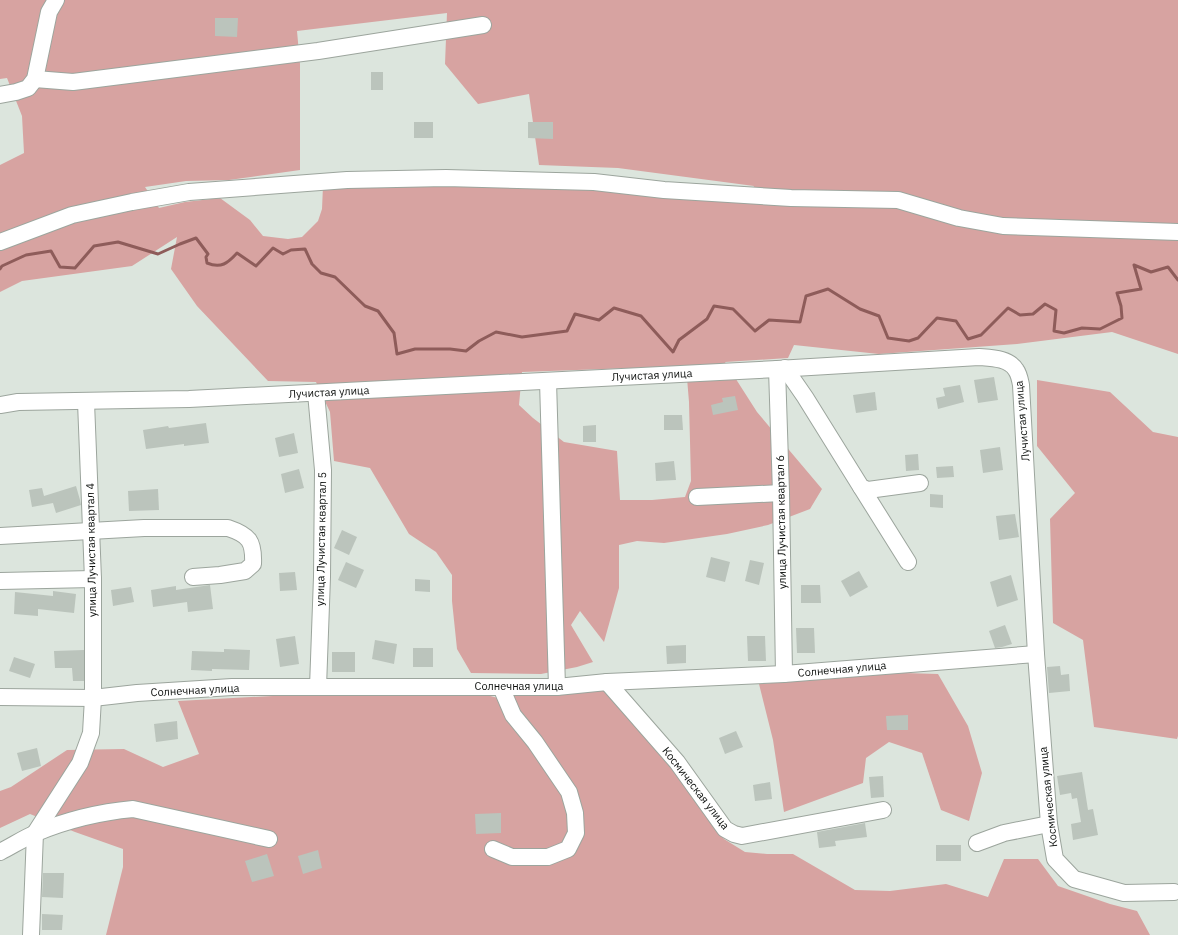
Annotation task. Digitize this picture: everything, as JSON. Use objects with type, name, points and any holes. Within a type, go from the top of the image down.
[{"type":"street","points":[[0,95],[28,88],[35,79],[49,12],[56,0]]},
{"type":"street","points":[[35,79],[73,82],[318,51],[483,25]]},
{"type":"street","points":[[0,242],[72,215],[189,192],[346,180],[446,178],[594,182],[664,190],[792,198],[898,200],[959,218],[1003,226],[1178,232]]},
{"type":"street","name":"Лучистая улица","points":[[0,405],[18,402],[189,399],[994,358],[1006,361],[1016,369],[1021,385],[1036,654]]},
{"type":"street","points":[[781,369],[805,397],[908,562]]},
{"type":"street","name":"улица Лучистая квартал 6","points":[[781,369],[781,493],[784,674]]},
{"type":"street","points":[[548,381],[557,687]]},
{"type":"street","name":"улица Лучистая квартал 5","points":[[316,392],[322,470],[322,577],[318,687]]},
{"type":"street","name":"улица Лучистая квартал 4","points":[[35,833],[80,763],[91,733],[92,579],[86,402]]},
{"type":"street","points":[[861,487],[868,490],[920,483]]},
{"type":"street","points":[[697,497],[781,493]]},
{"type":"street","points":[[0,536],[144,528],[228,528],[239,532],[249,539],[253,552],[253,564],[245,572],[193,577]]},
{"type":"street","points":[[0,581],[92,579]]},
{"type":"street","name":"Солнечная улица","points":[[0,697],[92,698],[232,687],[557,687],[607,682],[784,674],[1036,654]]},
{"type":"street","name":"Космическая улица","points":[[1036,654],[1049,824],[1055,859],[1074,879],[1124,893],[1174,892]]},
{"type":"street","name":"Космическая улица","points":[[607,682],[677,762],[725,829],[734,834],[742,836],[883,810]]},
{"type":"street","points":[[493,850],[512,858],[548,858],[568,849],[576,834],[576,813],[569,792],[535,742],[513,715],[501,687]]},
{"type":"street","points":[[0,852],[35,833],[86,816],[113,811],[133,810],[269,839]]},
{"type":"street","points":[[977,843],[1004,833],[1049,824]]},
{"type":"street","points":[[31,935],[35,833]]},
{"type":"shaded area","points":[[0,0],[1178,0],[1178,354],[1112,332],[1017,344],[879,354],[794,345],[788,358],[725,362],[757,412],[822,489],[810,509],[768,525],[727,534],[664,543],[637,541],[619,545],[619,588],[604,642],[580,611],[571,625],[593,662],[577,667],[541,674],[471,673],[457,649],[452,601],[452,575],[436,552],[409,534],[370,468],[334,461],[330,412],[316,382],[268,381],[197,306],[171,269],[177,237],[132,266],[22,281],[0,292],[0,165],[24,153],[22,116],[7,78],[0,79]],"holes":[[[447,13],[445,64],[478,104],[529,94],[539,165],[618,168],[754,186],[748,200],[510,184],[323,186],[322,209],[318,221],[302,237],[288,239],[263,236],[250,220],[220,198],[185,202],[159,208],[145,187],[186,181],[229,180],[300,170],[300,64],[297,31]],[[686,366],[689,402],[691,481],[685,497],[652,500],[620,500],[617,451],[564,442],[519,405],[522,372]]]},
{"type":"shaded area","points":[[1037,380],[1110,392],[1153,432],[1178,437],[1177,739],[1094,727],[1083,640],[1053,623],[1050,519],[1075,493],[1037,446]]},
{"type":"shaded area","points":[[904,673],[938,674],[968,726],[982,773],[969,821],[941,810],[922,753],[889,742],[866,758],[863,783],[784,812],[773,740],[759,684]]},
{"type":"shaded area","points":[[607,687],[661,751],[724,839],[745,852],[793,854],[855,890],[890,891],[946,884],[988,897],[1004,859],[1038,859],[1058,886],[1110,904],[1137,911],[1150,935],[106,935],[123,867],[123,849],[30,814],[0,828],[0,791],[11,787],[67,750],[124,749],[163,767],[199,754],[178,701],[310,694],[475,692],[498,698],[507,690]]},
{"type":"building","points":[[215,18],[238,18],[237,37],[215,36]]},
{"type":"building","points":[[371,72],[383,72],[383,90],[371,90]]},
{"type":"building","points":[[414,122],[433,122],[433,138],[414,138]]},
{"type":"building","points":[[528,122],[553,122],[553,139],[528,138]]},
{"type":"building","points":[[994,377],[998,400],[978,403],[974,380]]},
{"type":"building","points":[[960,385],[964,402],[938,409],[936,398],[945,396],[943,388]]},
{"type":"building","points":[[875,392],[877,410],[856,413],[853,395]]},
{"type":"building","points":[[735,396],[738,410],[713,415],[711,405],[723,402],[722,398]]},
{"type":"building","points":[[664,415],[682,415],[683,430],[664,430]]},
{"type":"building","points":[[206,423],[209,443],[184,446],[184,444],[146,449],[143,430],[168,426],[169,428]]},
{"type":"building","points":[[596,425],[596,442],[583,442],[583,426]]},
{"type":"building","points":[[294,433],[298,453],[279,457],[275,438]]},
{"type":"building","points":[[1000,447],[1003,470],[983,473],[980,450]]},
{"type":"building","points":[[918,454],[919,470],[906,471],[905,455]]},
{"type":"building","points":[[674,461],[676,480],[656,481],[655,463]]},
{"type":"building","points":[[953,466],[954,477],[937,478],[936,467]]},
{"type":"building","points":[[299,469],[304,488],[285,493],[281,474]]},
{"type":"building","points":[[76,486],[81,505],[56,513],[53,503],[32,507],[29,490],[42,488],[44,496]]},
{"type":"building","points":[[158,489],[159,510],[129,511],[128,491]]},
{"type":"building","points":[[930,494],[943,495],[943,508],[930,507]]},
{"type":"building","points":[[1015,514],[1019,537],[999,540],[996,516]]},
{"type":"building","points":[[342,530],[357,537],[349,555],[334,548]]},
{"type":"building","points":[[711,557],[730,562],[725,582],[706,577]]},
{"type":"building","points":[[750,560],[764,563],[759,585],[745,581]]},
{"type":"building","points":[[346,562],[364,570],[356,588],[338,580]]},
{"type":"building","points":[[859,571],[868,587],[850,597],[841,581]]},
{"type":"building","points":[[295,572],[297,590],[280,591],[279,573]]},
{"type":"building","points":[[1011,575],[1018,600],[997,607],[990,582]]},
{"type":"building","points":[[415,579],[430,580],[430,592],[415,591]]},
{"type":"building","points":[[210,585],[213,609],[188,612],[187,602],[153,607],[151,590],[176,586],[176,590]]},
{"type":"building","points":[[801,585],[820,585],[821,603],[801,603]]},
{"type":"building","points":[[131,587],[134,602],[113,606],[111,590]]},
{"type":"building","points":[[53,591],[76,594],[74,613],[38,609],[38,616],[14,614],[15,592],[53,596]]},
{"type":"building","points":[[1005,625],[1012,644],[995,648],[989,631]]},
{"type":"building","points":[[796,628],[814,628],[815,653],[797,653]]},
{"type":"building","points":[[295,636],[299,664],[280,667],[276,639]]},
{"type":"building","points":[[747,636],[765,636],[766,661],[748,661]]},
{"type":"building","points":[[375,640],[397,644],[394,664],[372,659]]},
{"type":"building","points":[[686,645],[686,663],[667,664],[666,646]]},
{"type":"building","points":[[413,648],[433,648],[433,667],[413,667]]},
{"type":"building","points":[[224,649],[250,650],[249,670],[191,670],[192,651],[224,652]]},
{"type":"building","points":[[84,650],[84,681],[73,681],[72,668],[55,668],[54,651]]},
{"type":"building","points":[[332,652],[355,652],[355,672],[332,672]]},
{"type":"building","points":[[14,657],[35,664],[30,678],[9,671]]},
{"type":"building","points":[[1060,666],[1061,675],[1069,674],[1070,691],[1049,693],[1047,667]]},
{"type":"building","points":[[908,715],[908,730],[887,730],[886,716]]},
{"type":"building","points":[[177,721],[178,739],[156,742],[154,724]]},
{"type":"building","points":[[736,731],[743,747],[725,754],[719,738]]},
{"type":"building","points":[[37,748],[41,766],[22,771],[17,753]]},
{"type":"building","points":[[1082,772],[1088,810],[1093,809],[1098,835],[1073,840],[1071,824],[1081,822],[1077,798],[1072,799],[1071,793],[1060,795],[1057,776]]},
{"type":"building","points":[[883,776],[884,797],[871,798],[869,777]]},
{"type":"building","points":[[770,782],[772,799],[755,801],[753,785]]},
{"type":"building","points":[[501,813],[501,833],[476,834],[475,814]]},
{"type":"building","points":[[865,823],[867,837],[835,841],[836,846],[819,848],[817,832]]},
{"type":"building","points":[[936,845],[961,845],[961,861],[936,861]]},
{"type":"building","points":[[318,850],[322,868],[303,874],[298,856]]},
{"type":"building","points":[[267,854],[274,876],[252,882],[245,861]]},
{"type":"building","points":[[43,873],[64,873],[63,898],[42,897]]},
{"type":"building","points":[[42,914],[63,915],[62,930],[42,930]]},
{"type":"waterway","points":[[0,269],[2,266],[26,255],[51,251],[60,267],[75,268],[94,246],[118,242],[158,254],[196,238],[208,254],[206,257],[207,263],[212,265],[224,264],[237,253],[256,266],[273,248],[283,254],[291,250],[305,249],[312,264],[321,273],[335,277],[365,306],[378,311],[394,333],[397,354],[415,349],[450,349],[466,351],[479,341],[496,332],[522,337],[567,331],[575,314],[599,320],[614,308],[641,316],[673,352],[679,340],[707,319],[714,306],[733,309],[755,331],[769,320],[800,322],[806,296],[828,289],[860,309],[879,316],[888,338],[909,341],[918,338],[937,318],[956,321],[968,339],[981,335],[1008,308],[1020,315],[1033,314],[1045,304],[1056,310],[1054,331],[1064,333],[1082,328],[1100,329],[1122,318],[1121,306],[1117,293],[1141,289],[1134,265],[1151,272],[1168,267],[1178,280]]}]
